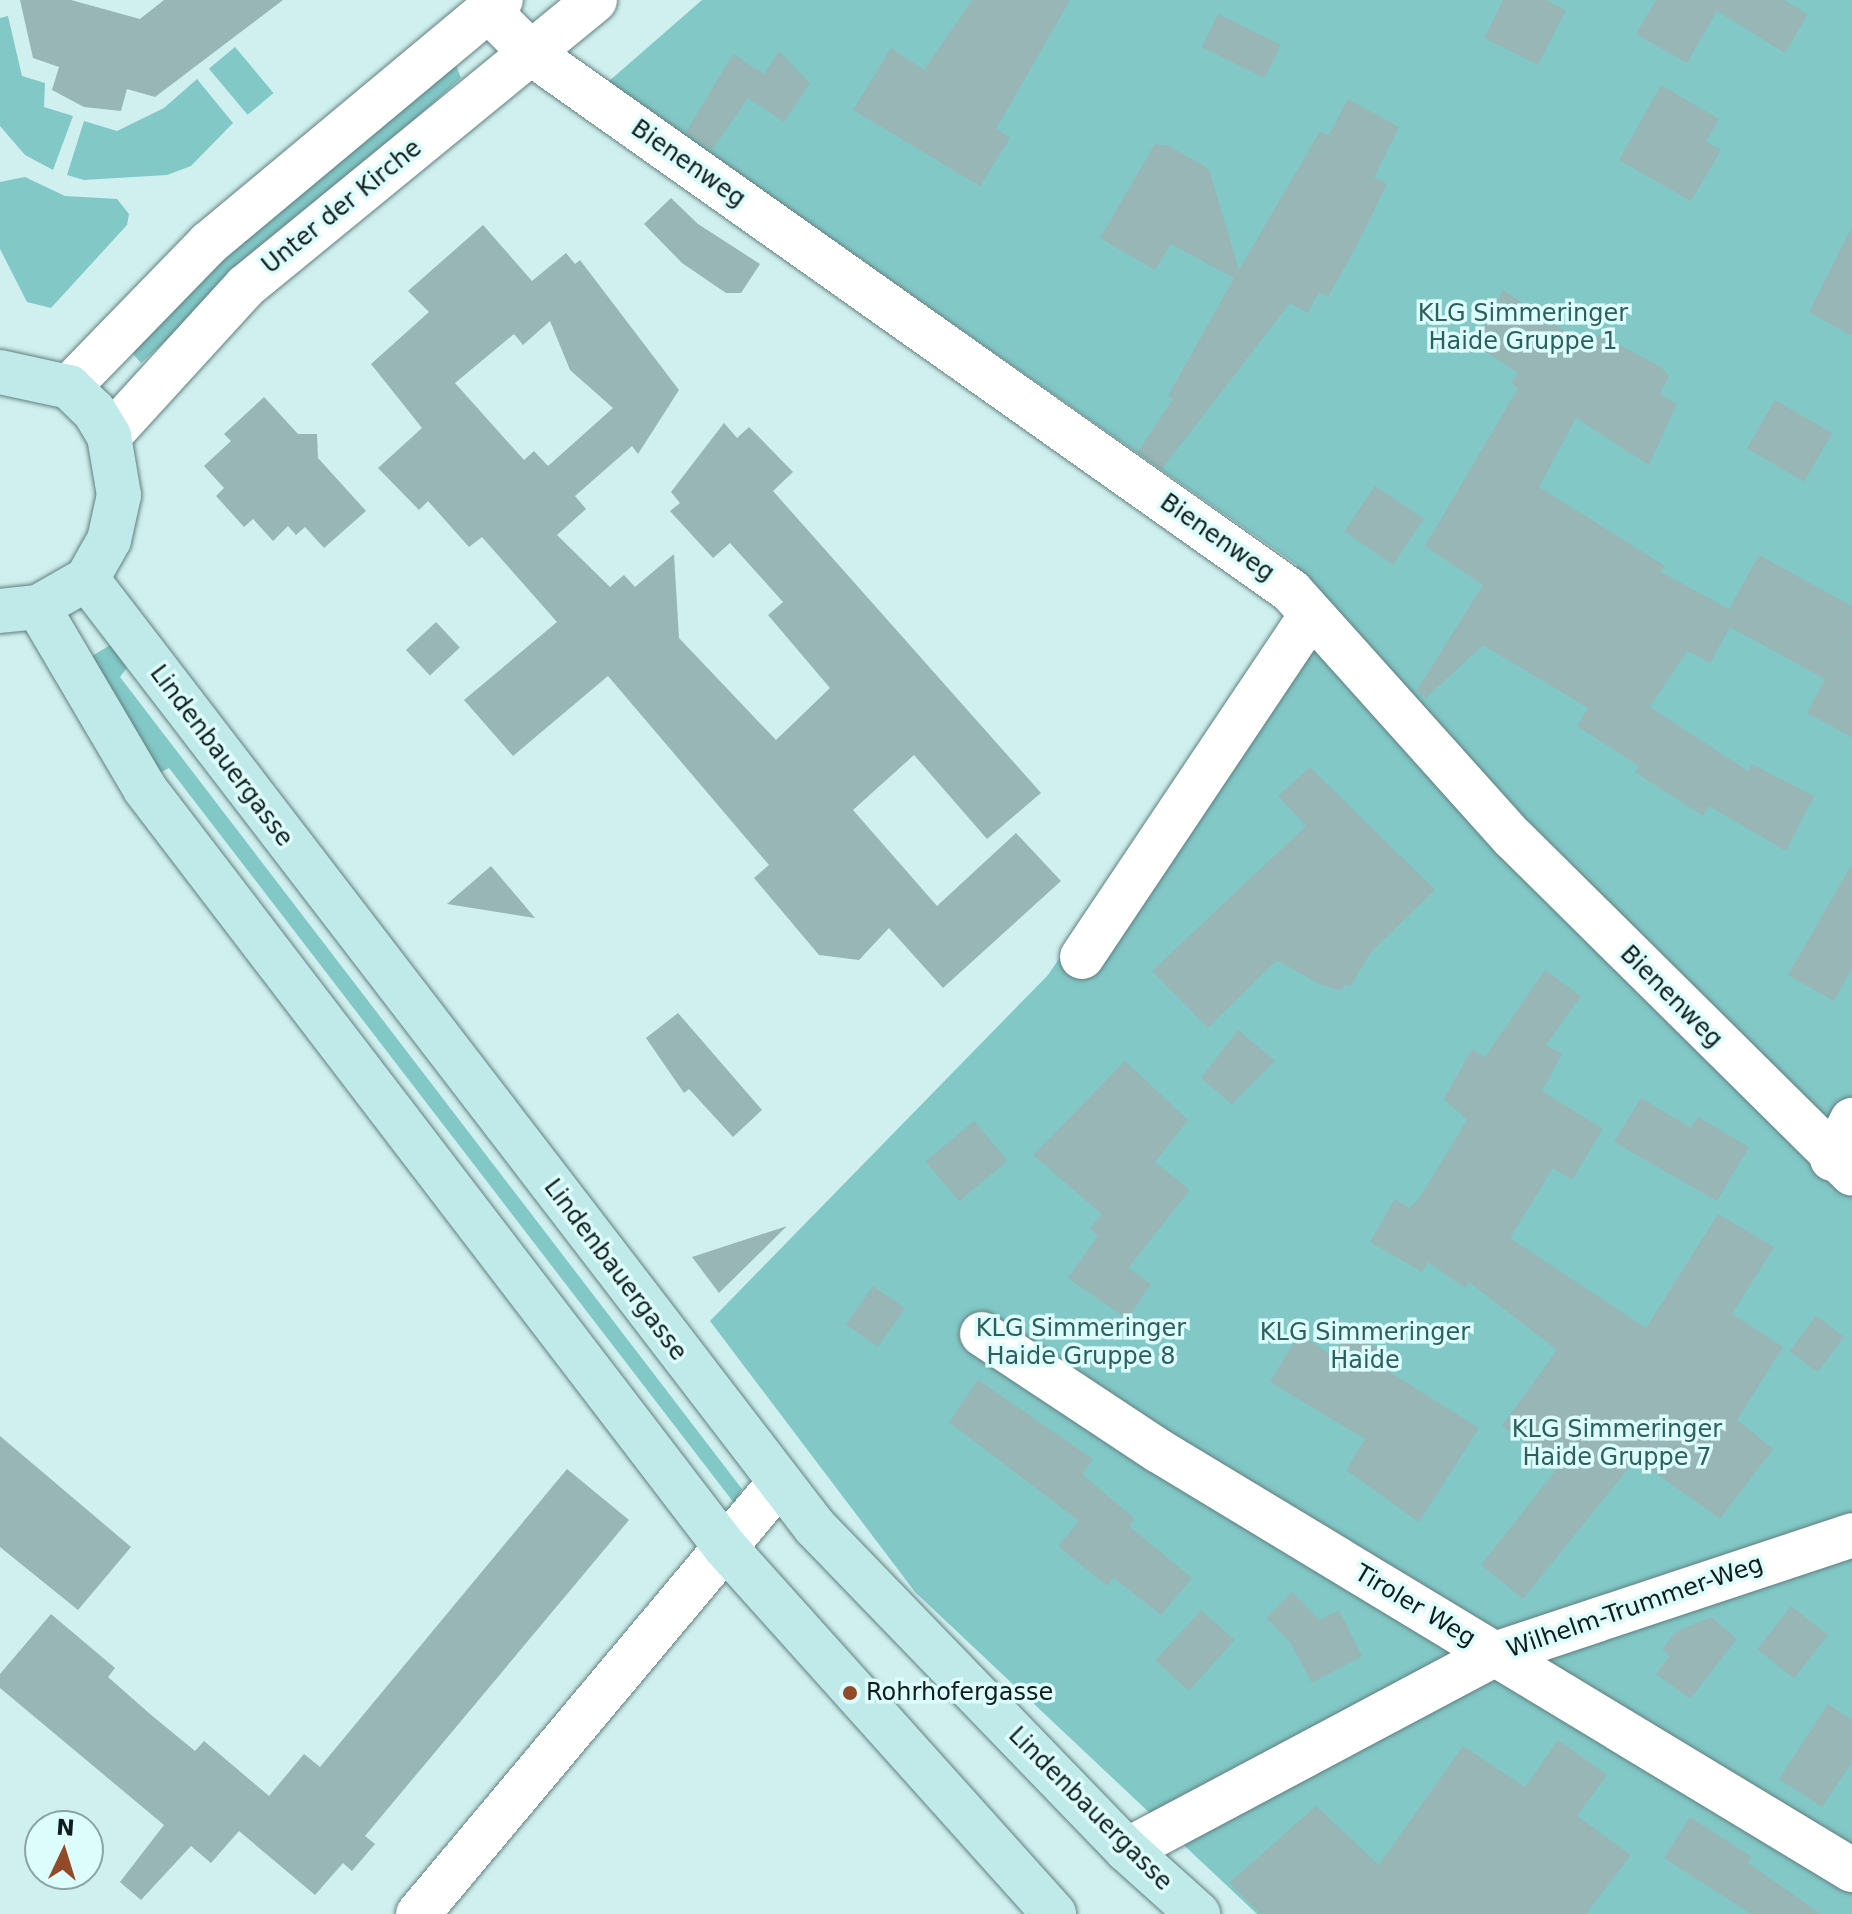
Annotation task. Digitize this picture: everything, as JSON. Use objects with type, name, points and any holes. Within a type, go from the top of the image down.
[{"type":"street","name":"Unter der Kirche","points":[[109,436],[246,286],[595,0]]},
{"type":"street","name":"Bienenweg","points":[[494,5],[532,54],[1291,591],[1513,838],[1842,1167]]},
{"type":"street","points":[[69,387],[209,243],[494,5]]},
{"type":"street","points":[[1,369],[69,387],[109,436],[119,495],[109,540],[87,579],[19,609],[145,789],[725,1547],[1054,1914]]},
{"type":"street","name":"Lindenbauergasse","points":[[87,579],[779,1483],[1127,1850],[1198,1914]]},
{"type":"street","points":[[1082,957],[1311,615]]},
{"type":"street","points":[[1842,1167],[1852,1120]]},
{"type":"street","name":"Tiroler Weg","points":[[982,1334],[1159,1451],[1852,1870]]},
{"type":"street","points":[[418,1914],[779,1483]]},
{"type":"street","name":"Wilhelm-Trummer-Weg","points":[[1127,1850],[1495,1654],[1852,1535]]},
{"type":"green space","name":"KLG Simmeringer Haide","points":[[702,0],[1852,0],[1852,1914],[1257,1914],[915,1592],[710,1321],[1048,975],[1293,612],[1297,565],[608,82]]},
{"type":"green space","points":[[8,16],[22,76],[45,83],[44,107],[73,116],[53,170],[25,155],[0,126],[0,18]]},
{"type":"green space","points":[[235,47],[274,93],[248,115],[209,69]]},
{"type":"green space","points":[[456,65],[461,78],[141,363],[125,345],[233,236]]},
{"type":"green space","points":[[197,79],[233,123],[191,166],[167,175],[84,180],[67,175],[84,121],[117,131],[164,108]]},
{"type":"green space","points":[[25,177],[65,196],[117,199],[129,214],[127,225],[51,308],[27,302],[0,249],[0,182]]},
{"type":"green space","points":[[112,644],[128,666],[120,677],[742,1489],[734,1503],[169,768],[160,773],[92,656]]},
{"type":"building","points":[[20,0],[71,0],[140,19],[164,0],[283,0],[155,97],[127,89],[121,111],[84,107],[52,90],[59,67],[33,58]]},
{"type":"building","points":[[972,0],[1070,0],[996,129],[1010,138],[980,186],[853,110],[891,48],[924,70]]},
{"type":"building","points":[[1503,0],[1546,0],[1566,10],[1538,65],[1484,38]]},
{"type":"building","points":[[1656,0],[1784,0],[1808,14],[1785,53],[1717,11],[1687,63],[1636,34]]},
{"type":"building","points":[[1218,14],[1281,45],[1265,78],[1202,47]]},
{"type":"building","points":[[779,51],[810,83],[784,122],[748,98],[712,150],[686,132],[733,54],[764,74]]},
{"type":"building","points":[[1661,85],[1719,119],[1706,142],[1721,150],[1691,201],[1619,160]]},
{"type":"building","points":[[1348,99],[1399,127],[1374,177],[1387,184],[1355,249],[1328,297],[1319,292],[1308,313],[1290,303],[1162,469],[1138,452],[1173,399],[1168,396],[1234,278],[1171,244],[1155,270],[1100,238],[1155,144],[1169,146],[1209,169],[1239,270],[1320,131],[1328,136]]},
{"type":"building","points":[[671,198],[698,224],[760,264],[741,293],[726,293],[682,263],[644,224]]},
{"type":"building","points":[[483,225],[532,281],[566,253],[575,264],[580,260],[679,390],[638,454],[632,446],[575,496],[586,509],[557,535],[610,587],[624,575],[635,587],[674,554],[679,638],[776,740],[830,688],[768,615],[783,602],[730,543],[713,558],[670,511],[680,503],[671,492],[724,423],[737,438],[749,427],[793,472],[773,491],[1041,793],[987,839],[914,755],[853,810],[937,906],[1016,833],[1061,881],[943,988],[889,928],[859,960],[819,955],[754,878],[769,865],[608,676],[513,756],[464,700],[557,622],[482,537],[469,547],[428,501],[419,510],[378,468],[422,428],[371,364],[429,312],[408,291]],"holes":[[[550,321],[570,370],[613,408],[548,466],[534,451],[524,460],[455,383],[514,334],[523,345]]]},
{"type":"building","points":[[1852,227],[1852,336],[1809,312]]},
{"type":"building","points":[[1503,290],[1591,348],[1599,334],[1661,367],[1669,376],[1660,394],[1677,404],[1649,465],[1576,418],[1539,487],[1665,566],[1661,572],[1729,609],[1759,555],[1852,606],[1852,628],[1825,679],[1730,627],[1710,663],[1687,651],[1650,707],[1748,771],[1752,764],[1814,796],[1786,851],[1709,806],[1703,816],[1635,772],[1639,766],[1577,726],[1588,708],[1483,645],[1426,698],[1417,690],[1483,585],[1425,546],[1518,388],[1511,383],[1518,373],[1474,344]]},
{"type":"building","points":[[264,397],[298,434],[317,434],[318,458],[366,511],[324,548],[305,527],[296,535],[288,526],[273,541],[253,519],[244,527],[216,496],[224,488],[204,466],[231,441],[224,434]]},
{"type":"building","points":[[1775,400],[1832,433],[1804,481],[1747,448]]},
{"type":"building","points":[[1375,486],[1424,519],[1393,565],[1344,532]]},
{"type":"building","points":[[436,622],[460,648],[430,676],[406,650]]},
{"type":"building","points":[[1852,629],[1852,737],[1807,713]]},
{"type":"building","points":[[1310,767],[1435,890],[1371,952],[1350,987],[1345,984],[1341,991],[1319,984],[1277,960],[1208,1028],[1152,971],[1306,826],[1278,796]]},
{"type":"building","points":[[1852,864],[1852,968],[1834,1001],[1788,975]]},
{"type":"building","points":[[491,866],[535,918],[447,904]]},
{"type":"building","points":[[1545,970],[1581,996],[1546,1045],[1562,1054],[1542,1091],[1603,1129],[1572,1180],[1553,1168],[1510,1238],[1646,1328],[1718,1214],[1774,1247],[1732,1314],[1783,1347],[1737,1420],[1773,1449],[1720,1519],[1636,1459],[1523,1599],[1481,1565],[1559,1466],[1502,1426],[1557,1350],[1469,1282],[1465,1288],[1428,1262],[1422,1272],[1370,1242],[1395,1199],[1409,1208],[1418,1200],[1467,1120],[1444,1099],[1472,1049],[1485,1057]]},
{"type":"building","points":[[678,1013],[762,1110],[733,1137],[689,1089],[684,1093],[646,1038]]},
{"type":"building","points":[[1238,1030],[1275,1061],[1232,1104],[1201,1078]]},
{"type":"building","points":[[1125,1061],[1188,1120],[1155,1162],[1190,1190],[1128,1268],[1151,1284],[1127,1319],[1068,1278],[1098,1236],[1090,1228],[1102,1214],[1033,1155]]},
{"type":"building","points":[[1641,1098],[1691,1128],[1698,1117],[1749,1147],[1717,1201],[1614,1142]]},
{"type":"building","points":[[974,1121],[1007,1161],[959,1201],[926,1161]]},
{"type":"building","points":[[787,1226],[719,1293],[692,1257]]},
{"type":"building","points":[[873,1286],[905,1308],[878,1347],[846,1325]]},
{"type":"building","points":[[1816,1316],[1844,1337],[1817,1372],[1790,1351]]},
{"type":"building","points":[[1348,1330],[1395,1358],[1388,1371],[1479,1428],[1419,1522],[1346,1470],[1365,1439],[1270,1382],[1299,1334],[1333,1356]]},
{"type":"building","points":[[978,1380],[1093,1459],[1082,1474],[1135,1519],[1129,1526],[1192,1578],[1161,1615],[1114,1578],[1107,1586],[1058,1546],[1079,1521],[949,1422]]},
{"type":"building","points":[[0,1436],[131,1547],[78,1610],[0,1547]]},
{"type":"building","points":[[567,1469],[629,1520],[365,1836],[375,1844],[352,1871],[343,1863],[315,1895],[239,1831],[211,1863],[191,1846],[141,1900],[120,1882],[164,1825],[0,1688],[0,1674],[51,1614],[115,1668],[108,1677],[150,1714],[195,1751],[204,1741],[269,1796],[304,1754],[320,1767]]},
{"type":"building","points":[[1292,1592],[1320,1620],[1339,1610],[1362,1656],[1312,1683],[1290,1642],[1266,1618]]},
{"type":"building","points":[[1791,1606],[1828,1635],[1794,1678],[1757,1649]]},
{"type":"building","points":[[1201,1610],[1234,1640],[1189,1691],[1155,1661]]},
{"type":"building","points":[[1711,1617],[1737,1639],[1690,1699],[1656,1674],[1670,1656],[1662,1649],[1676,1632]]},
{"type":"building","points":[[1828,1704],[1852,1720],[1852,1762],[1822,1807],[1779,1779]]},
{"type":"building","points":[[1558,1740],[1607,1775],[1577,1816],[1631,1855],[1586,1914],[1261,1914],[1229,1883],[1316,1806],[1379,1865],[1463,1746],[1525,1787]]},
{"type":"building","points":[[1690,1817],[1752,1857],[1748,1863],[1821,1914],[1751,1914],[1664,1858]]},
{"type":"place","name":"Rohrhofergasse","points":[[850,1693]]},
{"type":"park label","name":"KLG Simmeringer Haide Gruppe 1","points":[[1523,328]]},
{"type":"park label","name":"KLG Simmeringer Haide Gruppe 8","points":[[1081,1343]]},
{"type":"park label","name":"KLG Simmeringer Haide Gruppe 7","points":[[1617,1444]]}]
